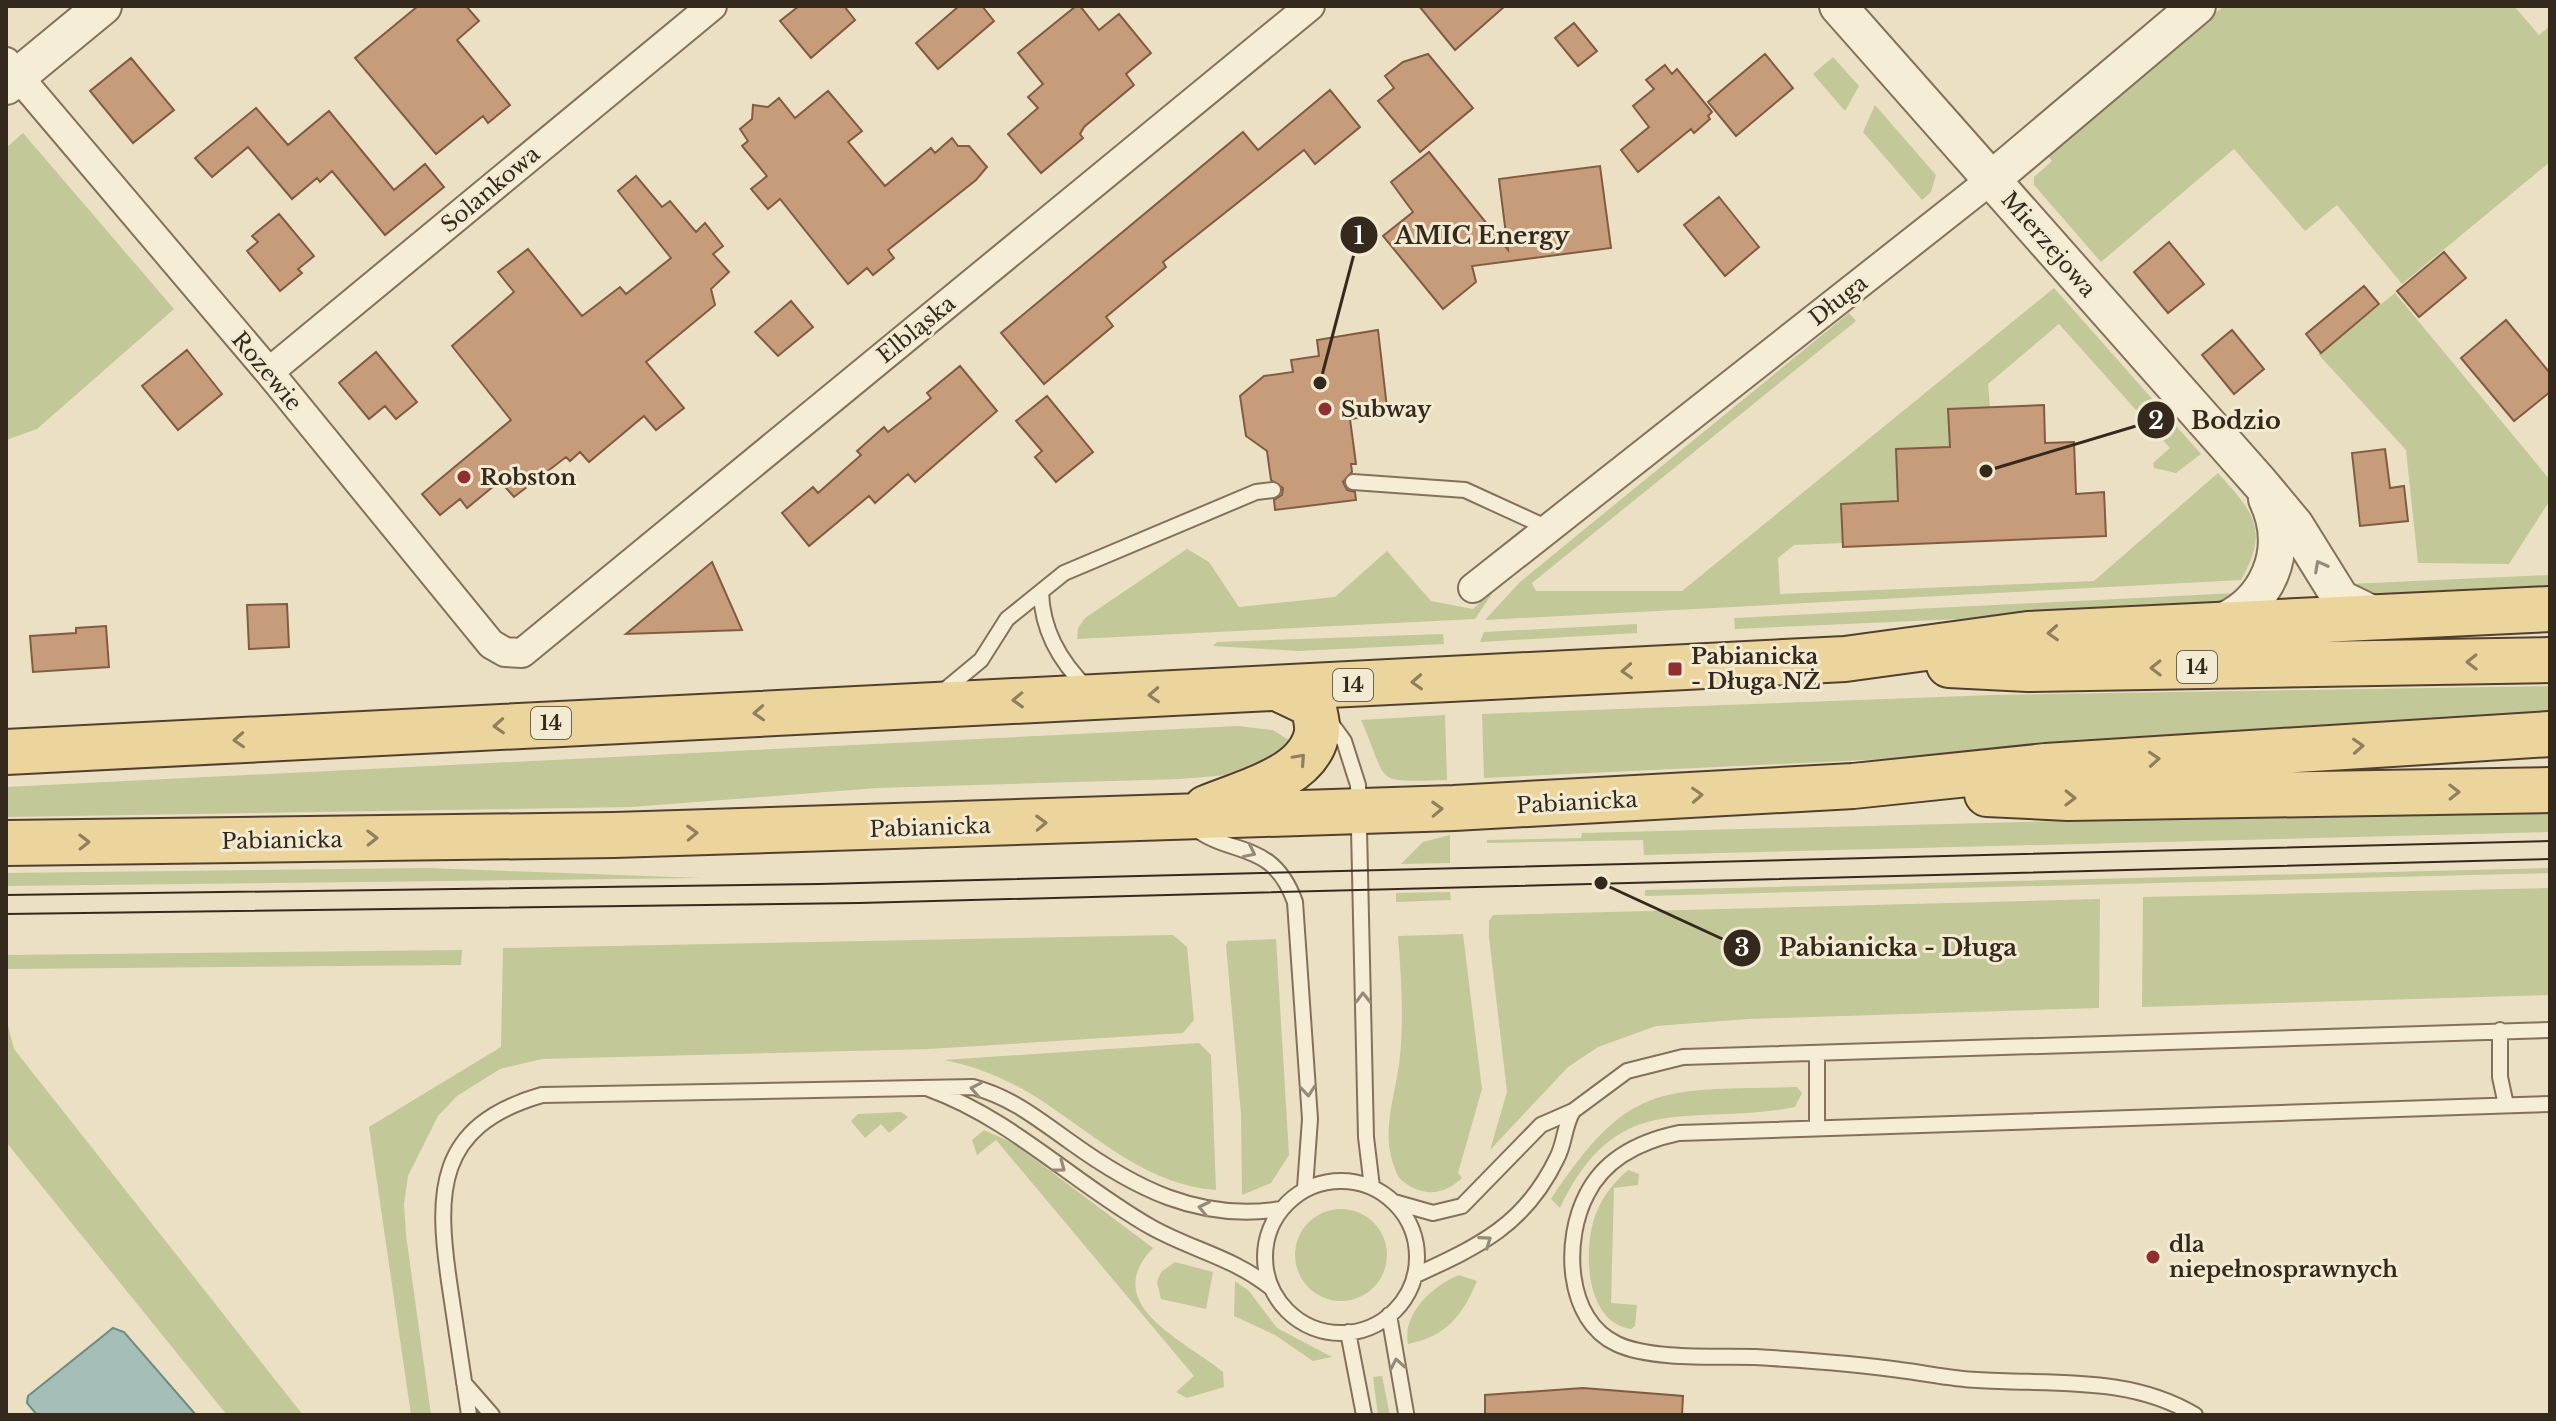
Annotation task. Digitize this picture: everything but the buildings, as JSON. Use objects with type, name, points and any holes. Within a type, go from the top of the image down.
[{"type":"main road","points":[[1845,659],[2028,634],[2550,609]]},
{"type":"main road","name":"14","points":[[6,752],[927,704],[1295,696],[1845,659],[2028,669],[2550,660]]},
{"type":"main road","points":[[1182,819],[1282,776],[1295,766],[1316,736],[1295,696]]},
{"type":"main road","points":[[1853,786],[2046,766],[2550,734]]},
{"type":"main road","points":[[1853,786],[2068,798],[2550,790]]},
{"type":"main road","name":"Pabianicka","points":[[6,843],[614,835],[1182,819],[1853,786]]},
{"type":"street","points":[[10,75],[103,6]]},
{"type":"street","name":"Solankowa","points":[[269,372],[712,6]]},
{"type":"street","name":"Elbląska","points":[[522,653],[1310,6]]},
{"type":"street","name":"Mierzejowa","points":[[1838,6],[2260,483],[2295,525],[2341,599],[2376,616]]},
{"type":"street","name":"Długa","points":[[1473,588],[1992,179],[2197,6]]},
{"type":"street","name":"Rozewie","points":[[10,75],[269,372],[491,644],[505,652],[522,653]]},
{"type":"street","points":[[2214,625],[2251,603],[2267,582],[2275,563],[2278,526],[2260,483]]},
{"type":"lane","points":[[1353,482],[1448,486],[1548,528]]},
{"type":"lane","points":[[927,704],[981,660],[1007,619],[1064,573],[1256,492],[1273,490]]},
{"type":"lane","points":[[1041,592],[1042,616],[1053,644],[1077,679],[1096,698]]},
{"type":"lane","points":[[1295,696],[1332,723],[1353,761],[1359,811],[1366,1137],[1372,1187]]},
{"type":"lane","points":[[1182,819],[1210,841],[1248,849],[1264,859],[1278,871],[1295,902],[1310,1119],[1305,1188]]},
{"type":"lane","points":[[2500,1030],[2500,1077],[2506,1105]]},
{"type":"lane","points":[[1394,1202],[1410,1225],[1417,1250],[1416,1275],[1405,1299],[1389,1315],[1360,1331],[1330,1333],[1304,1324],[1283,1308],[1270,1287],[1264,1261],[1268,1233],[1281,1209],[1305,1188],[1346,1181],[1372,1187],[1394,1202],[1433,1213],[1462,1206],[1530,1133],[1573,1111],[1607,1083],[1653,1062],[1683,1057],[2550,1030]]},
{"type":"lane","points":[[1817,1053],[1817,1127]]},
{"type":"lane","points":[[921,1086],[984,1113],[1115,1205],[1155,1229],[1245,1268],[1270,1287]]},
{"type":"lane","points":[[469,1415],[441,1225],[442,1192],[452,1161],[468,1138],[490,1117],[514,1103],[542,1095],[973,1087],[1002,1095],[1110,1171],[1150,1192],[1230,1213],[1281,1209]]},
{"type":"lane","points":[[2195,1415],[2180,1406],[2114,1387],[2057,1380],[1977,1380],[1817,1360],[1632,1349],[1601,1334],[1588,1320],[1575,1283],[1576,1224],[1589,1189],[1609,1165],[1639,1144],[1679,1133],[2550,1104]]},
{"type":"lane","points":[[1416,1275],[1485,1243],[1514,1218],[1556,1161],[1573,1111]]},
{"type":"lane","points":[[1389,1315],[1406,1413]]},
{"type":"lane","points":[[1348,1332],[1364,1415]]},
{"type":"lane","points":[[464,1383],[492,1415]]},
{"type":"green space","points":[[2224,6],[2514,6],[2539,35],[2550,26],[2550,162],[2402,284],[2337,205],[2305,231],[2234,149],[2101,262],[2034,185],[2034,177],[2052,161],[2046,153]]},
{"type":"green space","points":[[1833,57],[1859,86],[1845,111],[1813,74]]},
{"type":"green space","points":[[1875,105],[1936,175],[1931,192],[1922,200],[1863,132]]},
{"type":"green space","points":[[23,133],[174,309],[37,429],[6,440],[6,148]]},
{"type":"green space","points":[[2054,288],[2201,454],[2176,473],[2154,468],[2153,463],[2170,448],[2059,324],[1988,384],[1990,407],[1949,409],[1950,447],[1896,449],[1898,501],[1842,504],[1843,543],[1794,545],[1778,558],[1780,594],[2094,581],[2218,473],[2254,522],[2255,547],[2241,580],[1485,620],[1520,582],[1849,313],[1856,321],[1532,583],[1536,591],[1682,591]]},
{"type":"green space","points":[[2395,293],[2550,480],[2550,500],[2509,564],[2418,563],[2406,450],[2318,354]]},
{"type":"green space","points":[[1187,549],[1209,562],[1239,607],[1335,597],[1387,551],[1431,601],[1473,609],[1498,585],[1475,619],[1077,639],[1078,628],[1085,618]]},
{"type":"green space","points":[[2550,575],[2550,589],[2376,599],[2349,584]]},
{"type":"green space","points":[[2237,593],[2221,604],[2205,608],[1735,629],[1734,618]]},
{"type":"green space","points":[[1637,624],[1637,633],[1480,642],[1484,632]]},
{"type":"green space","points":[[1443,634],[1444,644],[1298,651],[1213,646],[1217,642]]},
{"type":"green space","points":[[2550,686],[2550,716],[1994,754],[1484,778],[1482,714],[1993,695]]},
{"type":"green space","points":[[1445,715],[1447,780],[1405,781],[1386,775],[1361,720]]},
{"type":"green space","points":[[1238,726],[1273,730],[1298,746],[1252,773],[1180,779],[877,788],[631,807],[6,817],[6,787]]},
{"type":"green space","points":[[2550,809],[2550,832],[1644,855],[1643,840],[1487,843],[1487,840],[1581,838],[1582,833]]},
{"type":"green space","points":[[1450,835],[1450,863],[1401,864],[1423,842]]},
{"type":"green space","points":[[427,868],[703,878],[6,886],[6,873]]},
{"type":"green space","points":[[2550,868],[2550,873],[1645,896],[1645,890]]},
{"type":"green space","points":[[2550,888],[2550,995],[2142,1007],[2143,897]]},
{"type":"green space","points":[[1450,892],[1451,900],[1396,902],[1396,893]]},
{"type":"green space","points":[[2100,899],[2099,1008],[1748,1019],[1656,1026],[1598,1047],[1568,1067],[1490,1150],[1507,1092],[1489,937],[1489,921],[1493,915]]},
{"type":"green space","points":[[1463,934],[1482,1089],[1458,1173],[1462,1178],[1447,1189],[1423,1191],[1399,1178],[1389,1147],[1401,1041],[1398,936]]},
{"type":"green space","points":[[1173,935],[1187,947],[1194,1020],[1183,1033],[929,1049],[542,1059],[500,1069],[457,1096],[438,1116],[408,1176],[404,1204],[406,1235],[431,1415],[411,1415],[369,1127],[501,1047],[503,948]]},
{"type":"green space","points":[[1276,939],[1289,1155],[1271,1183],[1242,1195],[1241,1114],[1226,945],[1228,941]]},
{"type":"green space","points":[[462,950],[461,965],[6,969],[6,955]]},
{"type":"green space","points":[[6,1018],[14,1049],[303,1415],[227,1415],[6,1142]]},
{"type":"green space","points":[[1199,1043],[1211,1055],[1216,1190],[1170,1180],[1148,1171],[1013,1084],[973,1067],[944,1060]]},
{"type":"green space","points":[[1797,1087],[1802,1093],[1795,1107],[1660,1119],[1632,1128],[1607,1143],[1583,1169],[1560,1208],[1551,1199],[1604,1131],[1629,1111],[1654,1099],[1713,1089]]},
{"type":"green space","points":[[901,1112],[908,1117],[889,1133],[881,1124],[865,1138],[851,1121],[858,1114]]},
{"type":"green space","points":[[984,1130],[1013,1143],[1153,1248],[1139,1268],[1136,1287],[1141,1304],[1170,1334],[1223,1372],[1224,1387],[1187,1398],[1176,1392],[1194,1376],[996,1140],[977,1155],[972,1140]]},
{"type":"green space","points":[[1628,1170],[1639,1174],[1638,1185],[1614,1188],[1611,1303],[1637,1305],[1635,1326],[1631,1329],[1616,1324],[1604,1313],[1591,1283],[1589,1265],[1595,1216],[1608,1191]]},
{"type":"green space","points":[[1341,1209],[1359,1212],[1374,1222],[1384,1237],[1387,1255],[1384,1273],[1374,1288],[1359,1298],[1341,1301],[1323,1298],[1308,1288],[1298,1273],[1295,1255],[1298,1237],[1308,1222],[1323,1212]]},
{"type":"green space","points":[[1175,1262],[1213,1272],[1206,1309],[1161,1299],[1157,1282],[1161,1272]]},
{"type":"green space","points":[[1459,1275],[1477,1281],[1459,1314],[1433,1336],[1408,1344],[1410,1322],[1421,1302],[1439,1286]]},
{"type":"green space","points":[[1235,1281],[1249,1291],[1277,1328],[1332,1357],[1313,1361],[1275,1335],[1234,1316]]},
{"type":"green space","points":[[1382,1376],[1390,1415],[1378,1415],[1373,1377]]},
{"type":"water","points":[[113,1328],[124,1332],[196,1415],[37,1415],[27,1403],[28,1396]]},
{"type":"tram line","points":[[6,895],[819,884],[2550,841]]},
{"type":"tram line","points":[[6,914],[859,903],[2550,859]]},
{"type":"place","name":"AMIC Energy","points":[[1320,383]]},
{"type":"place","name":"Subway","points":[[1325,409]]},
{"type":"place","name":"Bodzio","points":[[1986,471]]},
{"type":"place","name":"Robston","points":[[464,477]]},
{"type":"place","name":"Pabianicka - Długa NŻ","points":[[1675,669]]},
{"type":"place","name":"Pabianicka - Długa","points":[[1601,883]]},
{"type":"place","name":"dla niepełnosprawnych","points":[[2153,1257]]}]
